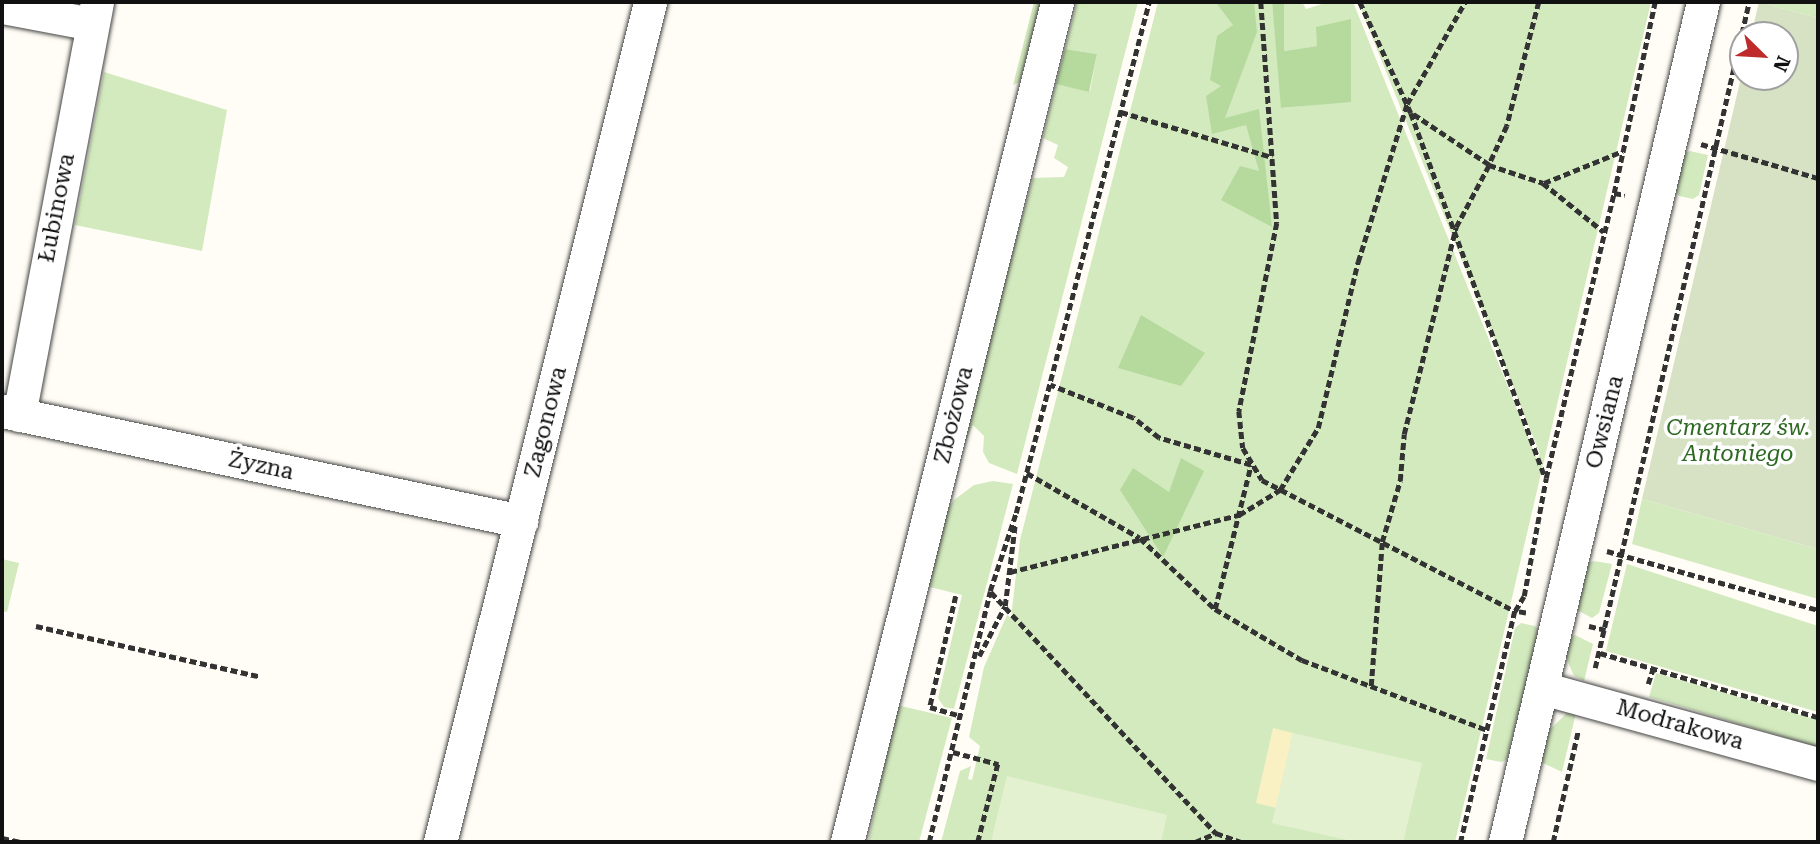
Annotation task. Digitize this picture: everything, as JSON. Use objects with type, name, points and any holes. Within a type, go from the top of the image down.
[{"type":"street","name":"Zagonowa","points":[[440,842],[650,2]]},
{"type":"street","name":"Zbożowa","points":[[850,838],[1057,2]]},
{"type":"street","name":"Owsiana","points":[[1505,842],[1674,138],[1703,2]]},
{"type":"street","points":[[2,7],[95,13]]},
{"type":"street","name":"Łubinowa","points":[[10,413],[95,13]]},
{"type":"street","name":"Żyzna","points":[[10,413],[521,521]]},
{"type":"street","name":"Modrakowa","points":[[1542,688],[1818,764]]},
{"type":"path","points":[[929,842],[962,716],[990,591],[1027,473],[1149,2]]},
{"type":"path","points":[[1261,2],[1277,222],[1239,411],[1243,448],[1251,466],[1262,480],[1516,611],[1461,842]]},
{"type":"path","points":[[1360,2],[1411,113],[1546,478]]},
{"type":"path","points":[[1010,572],[1239,515],[1280,489],[1318,428],[1357,262],[1407,104],[1465,2]]},
{"type":"path","points":[[1371,686],[1382,542],[1400,481],[1404,434],[1455,231],[1507,126],[1539,2]]},
{"type":"path","points":[[1614,192],[1656,2]]},
{"type":"path","points":[[1553,842],[1600,653],[1749,2]]},
{"type":"path","points":[[1121,112],[1272,157]]},
{"type":"path","points":[[1411,113],[1489,165],[1543,183],[1604,232]]},
{"type":"path","points":[[1674,138],[1716,147],[1818,178]]},
{"type":"path","points":[[1543,183],[1623,151]]},
{"type":"path","points":[[1050,385],[1133,418],[1159,438],[1251,466]]},
{"type":"path","points":[[1215,609],[1251,466]]},
{"type":"path","points":[[1027,473],[1140,538],[1215,609],[1302,660],[1487,730]]},
{"type":"path","points":[[975,662],[1005,607],[1016,513]]},
{"type":"path","points":[[1575,542],[1818,610]]},
{"type":"path","points":[[990,591],[1216,833],[1241,842]]},
{"type":"path","points":[[956,596],[930,707],[962,716]]},
{"type":"path","points":[[36,626],[258,677]]},
{"type":"path","points":[[1600,653],[1818,717]]},
{"type":"path","points":[[953,752],[998,764],[978,842]]},
{"type":"path","points":[[1195,842],[1216,833]]},
{"type":"path","points":[[2,838],[21,842]]},
{"type":"green space","points":[[1034,2],[1041,3],[1020,82],[1013,85]]},
{"type":"green space","points":[[1077,2],[1138,2],[1017,474],[989,463],[983,452],[984,436],[973,425],[953,470],[1033,178],[1064,177],[1068,167],[1054,158],[1058,145],[1043,138],[1056,84],[1090,91],[1097,54],[1065,49]]},
{"type":"green space","points":[[1158,2],[1272,2],[1282,108],[1351,101],[1318,46],[1284,51],[1284,2],[1302,2],[1306,9],[1328,2],[1353,2],[1537,459],[1540,454],[1358,2],[1651,2],[1455,842],[941,842],[960,771],[971,766],[968,779],[972,780],[980,746],[969,737],[984,667],[1007,615],[1011,618],[1020,540]]},
{"type":"green space","points":[[1254,2],[1257,32],[1225,118],[1259,109],[1272,227],[1221,200],[1240,166],[1259,171],[1246,125],[1212,134],[1206,96],[1221,86],[1210,80],[1217,36],[1233,25],[1217,4]]},
{"type":"green space","points":[[1272,2],[1284,2],[1284,51],[1317,46],[1316,27],[1351,19],[1351,102],[1281,108]]},
{"type":"green space","points":[[1759,2],[1818,2],[1818,18]]},
{"type":"green space","name":"Cmentarz św. Antoniego","points":[[1759,2],[1818,18],[1818,549],[1642,499],[1738,91],[1799,91],[1799,21],[1754,21]]},
{"type":"green space","points":[[1065,49],[1097,54],[1089,92],[1056,84]]},
{"type":"green space","points":[[104,72],[227,110],[202,251],[75,225]]},
{"type":"green space","points":[[1690,151],[1708,155],[1699,195],[1693,199],[1679,196],[1675,190],[1683,154]]},
{"type":"green space","points":[[1141,315],[1205,353],[1181,386],[1118,368]]},
{"type":"green space","points":[[1181,458],[1204,471],[1163,557],[1120,490],[1133,468],[1169,492]]},
{"type":"green space","points":[[993,481],[1013,484],[954,709],[944,707],[938,698],[962,595],[926,586],[942,517],[954,500],[974,485]]},
{"type":"green space","points":[[1642,499],[1818,549],[1818,599],[1632,544]]},
{"type":"green space","points":[[2,559],[19,563],[7,612],[2,611]]},
{"type":"green space","points":[[1594,561],[1612,564],[1599,613],[1592,618],[1575,609],[1586,564]]},
{"type":"green space","points":[[1627,564],[1818,626],[1818,712],[1606,651]]},
{"type":"green space","points":[[1521,623],[1535,626],[1540,632],[1507,760],[1501,762],[1486,759],[1515,628]]},
{"type":"green space","points":[[1575,635],[1593,644],[1584,681],[1574,676],[1564,653],[1567,640]]},
{"type":"green space","points":[[1656,673],[1818,720],[1818,747],[1649,697]]},
{"type":"green space","points":[[897,705],[952,718],[919,842],[868,842]]},
{"type":"green space","points":[[1567,713],[1576,713],[1562,772],[1541,762],[1546,733]]},
{"type":"green space","points":[[1293,733],[1422,763],[1403,842],[1356,842],[1272,823]]},
{"type":"green space","points":[[1007,776],[1167,815],[1161,842],[991,842]]},
{"type":"sand","points":[[1273,728],[1293,733],[1276,808],[1256,803]]}]
